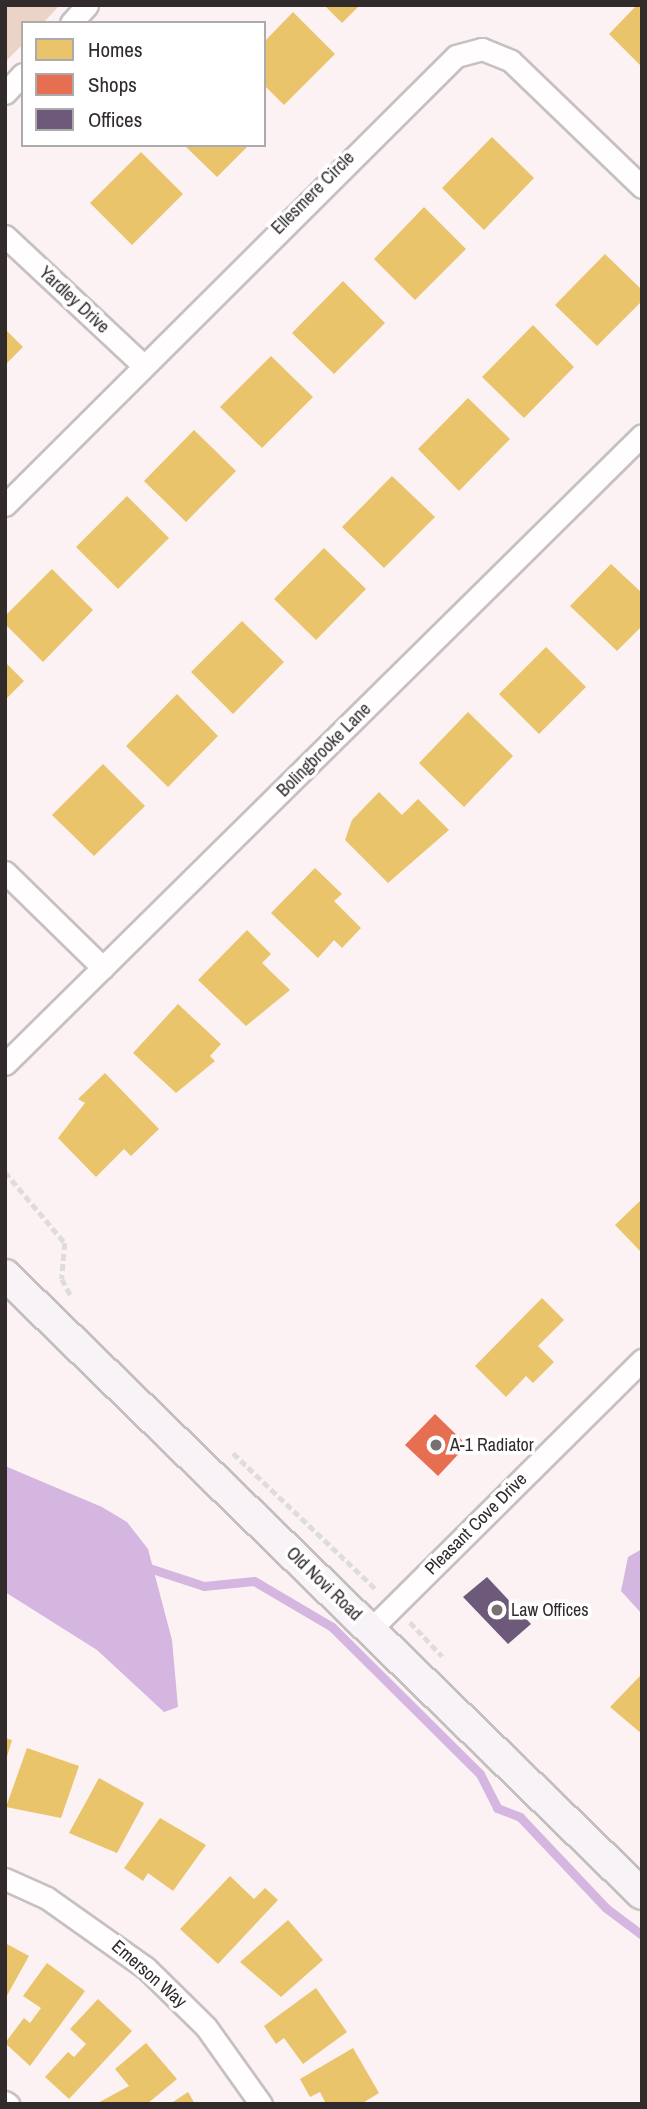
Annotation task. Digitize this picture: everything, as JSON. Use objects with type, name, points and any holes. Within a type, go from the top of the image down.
[{"type":"street","points":[[73,21],[88,5]]},
{"type":"street","name":"Ellesmere Circle","points":[[5,505],[456,56],[482,49],[511,61],[642,187]]},
{"type":"street","points":[[5,93],[21,76]]},
{"type":"street","name":"Yardley Drive","points":[[5,236],[143,365]]},
{"type":"street","name":"Bolingbrooke Lane","points":[[5,1064],[642,435]]},
{"type":"street","points":[[5,872],[103,968]]},
{"type":"street","name":"Old Novi Road","points":[[5,1275],[638,1884]]},
{"type":"street","name":"Pleasant Cove Drive","points":[[371,1629],[642,1360]]},
{"type":"street","name":"Emerson Way","points":[[5,1880],[57,1904],[146,1968],[206,2027],[261,2104]]},
{"type":"path","points":[[5,1172],[61,1235],[67,1249],[61,1279],[79,1304]]},
{"type":"path","points":[[228,1447],[394,1605],[446,1661]]},
{"type":"shaded area","points":[[5,5],[60,5],[45,21],[21,21],[21,46],[5,62]]},
{"type":"shaded area","points":[[5,1466],[102,1507],[127,1522],[148,1549],[172,1640],[178,1707],[164,1712],[97,1650],[5,1592]]},
{"type":"shaded area","points":[[642,1549],[642,1614],[621,1591],[628,1557]]},
{"type":"building: Homes","points":[[324,5],[360,5],[342,23]]},
{"type":"building: Homes","points":[[637,5],[642,5],[642,67],[609,34]]},
{"type":"building: Homes","points":[[293,12],[335,54],[284,105],[266,87],[266,40]]},
{"type":"building: Homes","points":[[492,137],[534,178],[484,230],[442,188]]},
{"type":"building: Homes","points":[[186,147],[247,147],[217,177]]},
{"type":"building: Homes","points":[[141,152],[183,194],[132,245],[90,203]]},
{"type":"building: Homes","points":[[424,207],[466,249],[415,300],[374,259]]},
{"type":"building: Homes","points":[[605,254],[642,290],[642,301],[597,346],[555,305]]},
{"type":"building: Homes","points":[[343,281],[385,323],[334,374],[292,333]]},
{"type":"building: Homes","points":[[533,325],[574,367],[524,418],[482,377]]},
{"type":"building: Homes","points":[[5,329],[23,347],[5,365]]},
{"type":"building: Homes","points":[[271,356],[313,397],[262,448],[220,407]]},
{"type":"building: Homes","points":[[468,398],[510,439],[459,491],[418,449]]},
{"type":"building: Homes","points":[[194,430],[236,471],[186,522],[144,481]]},
{"type":"building: Homes","points":[[392,476],[435,517],[384,568],[342,527]]},
{"type":"building: Homes","points":[[127,496],[169,538],[118,589],[76,547]]},
{"type":"building: Homes","points":[[324,548],[366,589],[316,640],[274,599]]},
{"type":"building: Homes","points":[[611,564],[642,593],[642,626],[617,651],[570,606]]},
{"type":"building: Homes","points":[[52,569],[93,610],[43,662],[5,624],[5,616]]},
{"type":"building: Homes","points":[[242,621],[284,662],[233,714],[191,672]]},
{"type":"building: Homes","points":[[546,647],[586,687],[539,734],[499,694]]},
{"type":"building: Homes","points":[[5,662],[24,681],[5,700]]},
{"type":"building: Homes","points":[[177,694],[218,736],[168,787],[126,746]]},
{"type":"building: Homes","points":[[468,712],[513,756],[464,807],[419,763]]},
{"type":"building: Homes","points":[[103,764],[145,806],[94,856],[52,815]]},
{"type":"building: Homes","points":[[379,792],[402,815],[418,799],[449,830],[388,883],[345,840],[352,820]]},
{"type":"building: Homes","points":[[315,868],[342,894],[334,901],[361,928],[342,948],[334,940],[318,958],[271,913]]},
{"type":"building: Homes","points":[[247,930],[271,954],[262,963],[290,990],[246,1026],[198,980]]},
{"type":"building: Homes","points":[[178,1004],[221,1044],[210,1056],[215,1061],[176,1093],[133,1053]]},
{"type":"building: Homes","points":[[105,1073],[159,1129],[131,1156],[124,1149],[96,1177],[58,1138],[85,1103],[78,1099]]},
{"type":"building: Homes","points":[[642,1199],[642,1253],[615,1225]]},
{"type":"building: Homes","points":[[542,1298],[564,1320],[538,1346],[554,1362],[533,1383],[526,1376],[506,1397],[475,1366]]},
{"type":"building: Homes","points":[[642,1677],[642,1734],[610,1707]]},
{"type":"building: Homes","points":[[5,1738],[12,1740],[6,1760],[5,1760]]},
{"type":"building: Homes","points":[[27,1748],[79,1766],[61,1818],[6,1807]]},
{"type":"building: Homes","points":[[99,1778],[144,1803],[117,1853],[69,1833]]},
{"type":"building: Homes","points":[[160,1818],[206,1845],[173,1891],[148,1873],[143,1881],[124,1868]]},
{"type":"building: Homes","points":[[230,1876],[254,1899],[265,1888],[278,1900],[218,1964],[180,1929]]},
{"type":"building: Homes","points":[[288,1920],[323,1960],[281,1997],[240,1962]]},
{"type":"building: Homes","points":[[5,1943],[29,1956],[5,1999]]},
{"type":"building: Homes","points":[[47,1963],[85,1991],[30,2066],[5,2043],[24,2018],[30,2023],[41,2008],[23,1996]]},
{"type":"building: Homes","points":[[316,1988],[347,2032],[303,2064],[284,2038],[276,2044],[264,2026]]},
{"type":"building: Homes","points":[[98,1999],[132,2031],[69,2099],[45,2077],[68,2052],[74,2057],[86,2044],[70,2029]]},
{"type":"building: Homes","points":[[146,2043],[177,2079],[147,2104],[96,2104],[129,2086],[115,2069]]},
{"type":"building: Homes","points":[[353,2048],[379,2093],[361,2104],[326,2104],[320,2092],[310,2097],[300,2079]]},
{"type":"building: Homes","points":[[188,2092],[195,2104],[170,2104]]},
{"type":"building: Shops","name":"A-1 Radiator","points":[[435,1414],[467,1445],[438,1476],[405,1445]]},
{"type":"building: Offices","name":"Law Offices","points":[[487,1577],[531,1624],[508,1644],[463,1597]]},
{"type":"waterway","points":[[143,1566],[204,1586],[254,1581],[332,1627],[480,1774],[497,1808],[520,1817],[606,1908],[642,1935]]},
{"type":"place","name":"A-1 Radiator","points":[[436,1445]]},
{"type":"place","name":"Law Offices","points":[[497,1610]]}]
